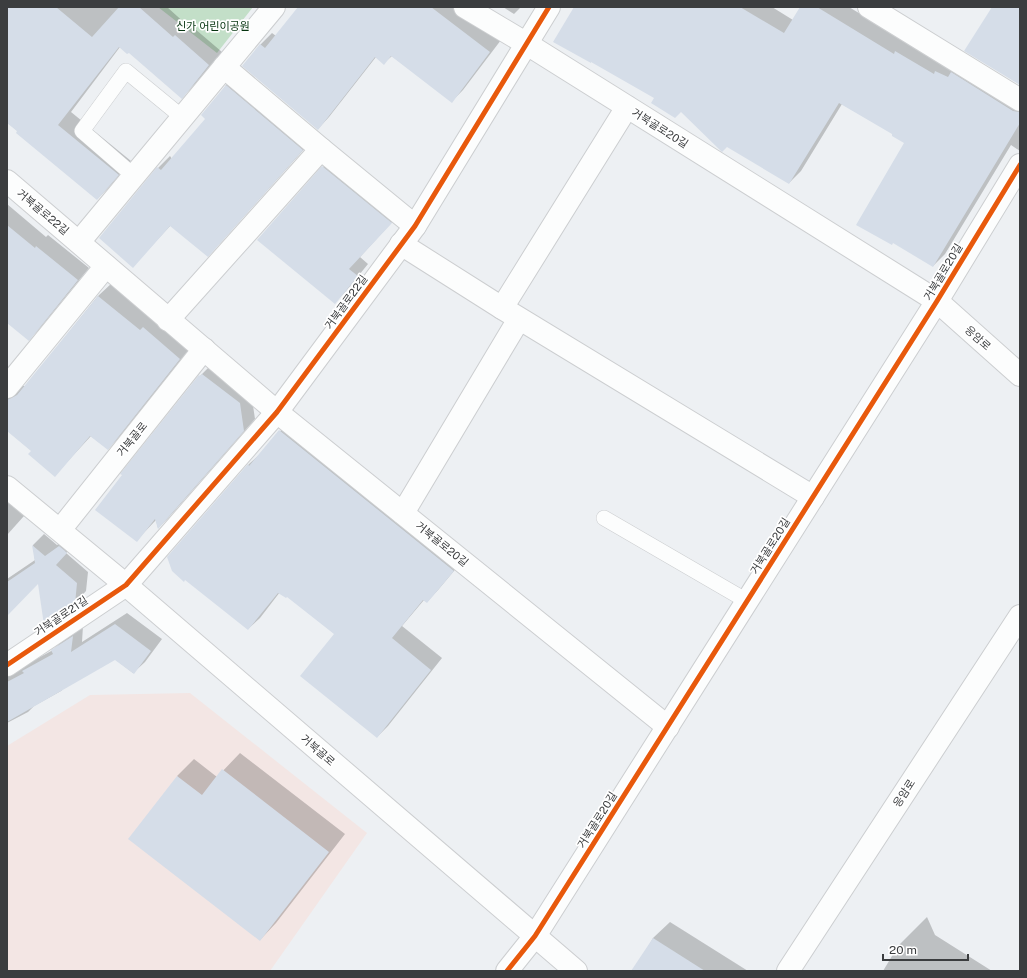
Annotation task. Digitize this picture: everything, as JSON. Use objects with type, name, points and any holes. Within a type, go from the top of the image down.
[{"type":"street","name":"거북골로22길","points":[[79,242],[274,7]]},
{"type":"street","points":[[465,7],[527,44]]},
{"type":"street","name":"거북골로22길","points":[[126,585],[277,412],[415,226],[549,7]]},
{"type":"street","points":[[869,7],[1020,100]]},
{"type":"street","name":"거북골로20길","points":[[527,44],[937,301]]},
{"type":"street","points":[[224,67],[415,226]]},
{"type":"street","name":"거북골로20길","points":[[403,513],[510,314],[627,108]]},
{"type":"street","points":[[168,320],[321,149]]},
{"type":"street","name":"거북골로20길","points":[[507,971],[535,936],[937,301],[1020,165]]},
{"type":"street","name":"거북골로22길","points":[[7,181],[277,412]]},
{"type":"street","points":[[401,244],[510,314],[813,498]]},
{"type":"street","points":[[7,386],[106,266]]},
{"type":"street","name":"응암로","points":[[937,301],[1020,375]]},
{"type":"street","name":"거북골로","points":[[60,530],[204,349]]},
{"type":"street","name":"거북골로20길","points":[[277,412],[668,727]]},
{"type":"street","name":"거북골로","points":[[7,487],[126,585],[576,971]]},
{"type":"street","name":"거북골로21길","points":[[7,664],[126,585]]},
{"type":"street","name":"응암로","points":[[788,971],[1020,616]]},
{"type":"lane","points":[[134,176],[82,131],[126,71],[182,117]]},
{"type":"lane","points":[[604,518],[748,601]]},
{"type":"shaded area","points":[[190,693],[367,833],[270,971],[7,971],[7,746],[90,695]]},
{"type":"green space","name":"신가 어린이공원","points":[[158,7],[253,7],[217,53]]},
{"type":"building","points":[[7,7],[56,7],[92,37],[119,7],[139,7],[173,37],[175,35],[209,65],[182,99],[129,53],[127,54],[119,47],[58,125],[119,175],[97,200],[16,133],[17,131],[7,123]]},
{"type":"building","points":[[298,7],[431,7],[490,52],[452,103],[391,56],[384,65],[375,57],[318,130],[242,66],[260,44],[265,48]]},
{"type":"building","points":[[574,7],[740,7],[784,33],[800,7],[817,7],[894,54],[895,51],[934,74],[935,71],[948,77],[951,72],[1013,111],[1020,112],[1020,123],[933,267],[893,243],[892,245],[856,225],[904,143],[892,136],[892,134],[839,103],[789,184],[727,147],[722,152],[681,112],[675,118],[651,103],[654,98],[553,42]]},
{"type":"building","points":[[992,7],[1020,7],[1020,85],[964,51]]},
{"type":"building","points":[[226,85],[303,150],[208,257],[170,226],[133,268],[99,238],[157,167],[161,170],[205,119],[201,115]]},
{"type":"building","points":[[322,166],[392,223],[349,269],[358,276],[335,304],[257,240]]},
{"type":"building","points":[[7,225],[78,280],[29,341],[7,323]]},
{"type":"building","points":[[98,296],[140,330],[143,327],[180,359],[108,450],[90,436],[55,477],[28,454],[31,451],[7,431],[7,400],[17,395]]},
{"type":"building","points":[[202,374],[240,403],[244,431],[158,529],[155,519],[137,542],[95,510],[122,475],[120,474],[199,375],[200,376]]},
{"type":"building","points":[[279,430],[454,571],[427,603],[423,600],[392,638],[431,670],[377,738],[300,676],[334,634],[287,597],[286,598],[278,593],[248,630],[185,580],[184,582],[172,571],[167,557],[248,464],[249,466]]},
{"type":"building","points":[[32,545],[45,556],[59,546],[64,550],[67,553],[56,565],[77,583],[75,604],[44,625],[38,584],[7,616],[7,582],[35,563]]},
{"type":"building","points":[[115,624],[151,651],[134,674],[115,660],[7,722],[7,682],[24,673],[22,671],[53,654],[51,650],[73,636],[71,652]]},
{"type":"building","points":[[222,769],[329,852],[260,941],[128,839],[177,776],[202,795]]},
{"type":"building","points":[[653,938],[705,971],[631,971]]},
{"type":"cycle path","points":[[7,665],[126,585],[277,412],[415,226],[549,7]]},
{"type":"cycle path","points":[[507,971],[535,936],[937,301],[1020,165]]}]
